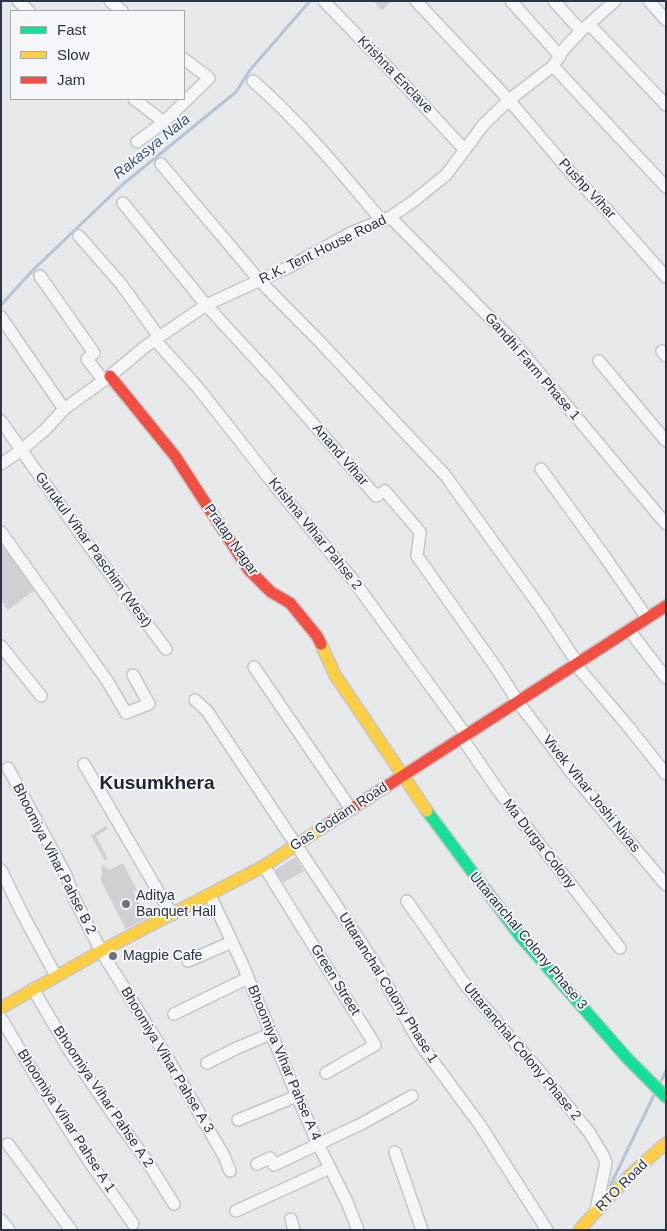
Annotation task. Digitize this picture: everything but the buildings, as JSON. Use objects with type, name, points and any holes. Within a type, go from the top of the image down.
[{"type":"street","points":[[18,1],[29,10]]},
{"type":"street","points":[[110,1],[121,10]]},
{"type":"street","name":"Krishna Enclave","points":[[324,1],[465,150]]},
{"type":"street","name":"Pushp Vihar","points":[[416,1],[508,100],[577,180],[666,277]]},
{"type":"street","points":[[511,1],[560,56]]},
{"type":"street","points":[[554,1],[666,105]]},
{"type":"street","points":[[649,1],[666,20]]},
{"type":"street","name":"R.K. Tent House Road","points":[[1,464],[46,429],[64,409],[157,339],[206,305],[290,267],[353,232],[386,219],[411,203],[446,175],[484,124],[508,100],[553,66],[609,3]]},
{"type":"street","points":[[137,142],[164,122],[209,78],[185,60]]},
{"type":"street","points":[[553,66],[666,187]]},
{"type":"street","name":"Gandhi Farm Phase 1","points":[[253,81],[278,103],[386,219],[511,339],[666,524]]},
{"type":"street","points":[[135,100],[164,122]]},
{"type":"street","points":[[162,164],[259,280],[446,475],[541,608],[577,664],[666,774]]},
{"type":"street","points":[[123,203],[206,305]]},
{"type":"street","name":"Krishna Vihar Pahse 2","points":[[79,236],[121,284],[157,339],[353,580],[464,736]]},
{"type":"street","points":[[40,276],[94,353],[87,359],[107,378]]},
{"type":"street","name":"Anand Vihar","points":[[206,305],[275,380],[376,496],[385,491],[420,532],[417,556],[518,702]]},
{"type":"street","points":[[1,317],[64,409]]},
{"type":"street","points":[[599,361],[666,441]]},
{"type":"street","name":"Pratap Nagar","points":[[107,378],[175,456],[249,570],[271,592],[290,603],[317,636],[335,676],[402,775]]},
{"type":"street","name":"Gurukul Vihar Paschim (West)","points":[[1,421],[20,450],[166,649]]},
{"type":"street","points":[[541,470],[647,618]]},
{"type":"street","points":[[1,532],[108,682],[126,713],[149,704],[133,675]]},
{"type":"street","name":"Gas Godam Road","points":[[2,1009],[33,989],[101,951],[264,866],[666,606]]},
{"type":"street","points":[[629,630],[666,678]]},
{"type":"street","points":[[1,646],[41,696]]},
{"type":"street","points":[[254,667],[351,809]]},
{"type":"street","name":"Uttaranchal Colony Phase 1","points":[[196,700],[207,711],[374,962],[419,1042],[480,1125],[547,1230]]},
{"type":"street","name":"Vivek Vihar Joshi Nivas","points":[[518,702],[574,776],[666,886]]},
{"type":"street","name":"Ma Durga Colony","points":[[464,736],[500,793],[620,948]]},
{"type":"street","points":[[84,764],[172,915]]},
{"type":"street","name":"Bhoomiya Vihar Pahse B 2","points":[[8,768],[66,875],[75,900],[101,951]]},
{"type":"street","name":"Uttaranchal Colony Phase 3","points":[[402,775],[466,865],[520,936],[627,1058],[666,1097]]},
{"type":"street","name":"Green Street","points":[[264,866],[376,1045],[326,1073]]},
{"type":"street","points":[[1,870],[56,976]]},
{"type":"street","name":"Bhoomiya Vihar Pahse A 4","points":[[210,895],[248,978],[318,1144],[347,1202],[358,1230]]},
{"type":"street","name":"Uttaranchal Colony Phase 2","points":[[406,901],[467,987],[589,1132],[606,1162],[596,1212]]},
{"type":"street","points":[[188,961],[232,942]]},
{"type":"street","name":"Bhoomiya Vihar Pahse A 3","points":[[101,951],[167,1057],[224,1156],[230,1171]]},
{"type":"street","points":[[174,1014],[248,978]]},
{"type":"street","name":"Bhoomiya Vihar Pahse A 2","points":[[33,989],[69,1050],[147,1161],[174,1204]]},
{"type":"street","name":"Bhoomiya Vihar Pahse A 1","points":[[2,1009],[37,1080],[86,1157],[133,1224]]},
{"type":"street","points":[[207,1063],[270,1034]]},
{"type":"street","points":[[238,1120],[297,1096]]},
{"type":"street","points":[[258,1164],[270,1158],[274,1165],[361,1124],[412,1096]]},
{"type":"street","name":"RTO Road","points":[[579,1230],[630,1175],[666,1143]]},
{"type":"street","points":[[8,1144],[71,1230]]},
{"type":"street","points":[[395,1152],[422,1230]]},
{"type":"street","points":[[236,1211],[330,1168]]},
{"type":"street","points":[[1,1220],[9,1230]]},
{"type":"waterway","name":"Rakasya Nala","points":[[1,305],[33,270],[122,185],[236,92],[250,70],[310,1]]},
{"type":"waterway","points":[[659,1085],[666,1071]]},
{"type":"waterway","points":[[610,1186],[655,1093]]},
{"type":"traffic: fast","points":[[427,811],[520,936],[627,1058],[666,1097]]},
{"type":"traffic: slow","points":[[321,644],[335,675],[427,811]]},
{"type":"traffic: slow","points":[[1,1008],[101,951],[264,866],[328,824]]},
{"type":"traffic: slow","points":[[579,1230],[630,1175],[666,1143]]},
{"type":"traffic: jam","points":[[110,376],[175,456],[249,570],[271,592],[290,603],[317,636],[321,644]]},
{"type":"traffic: jam","points":[[328,824],[666,606]]},
{"type":"place","name":"Aditya Banquet Hall","points":[[126,904]]},
{"type":"place","name":"Magpie Cafe","points":[[113,956]]},
{"type":"district","name":"Kusumkhera","points":[[157,784]]}]
